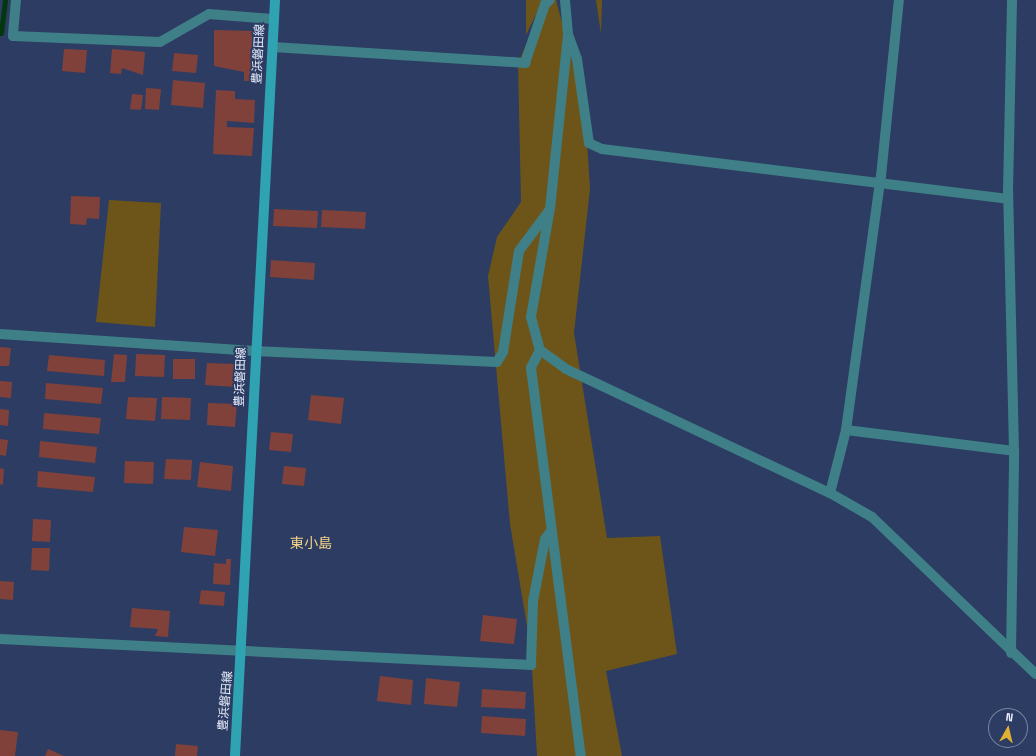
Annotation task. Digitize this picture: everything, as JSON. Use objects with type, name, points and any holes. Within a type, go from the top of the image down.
[{"type":"main road","name":"豊浜磐田線","points":[[235,756],[243,653],[254,351],[275,0]]},
{"type":"street","points":[[16,0],[13,36],[160,42],[209,14],[273,19]]},
{"type":"street","points":[[273,47],[526,63],[545,4],[550,0]]},
{"type":"street","points":[[565,0],[568,35],[550,208],[531,317],[540,350],[566,369],[830,493],[872,517],[1011,653],[1036,674]]},
{"type":"street","points":[[830,493],[846,430],[880,183],[899,0]]},
{"type":"street","points":[[1011,653],[1014,451],[1008,199],[1012,0]]},
{"type":"street","points":[[568,35],[577,59],[589,142],[602,149],[1008,199]]},
{"type":"street","points":[[0,334],[254,351],[497,362],[503,352],[519,251],[550,208]]},
{"type":"street","points":[[540,350],[531,368],[581,756]]},
{"type":"street","points":[[846,430],[1014,451]]},
{"type":"street","points":[[0,639],[243,653],[531,665],[533,601],[545,539],[552,530]]},
{"type":"shaded area","points":[[526,0],[543,0],[526,35]]},
{"type":"shaded area","points":[[546,0],[556,0],[585,109],[590,189],[574,333],[607,538],[660,536],[677,654],[606,671],[622,756],[537,756],[531,650],[510,524],[488,276],[497,237],[521,202],[518,63]]},
{"type":"shaded area","points":[[596,0],[602,0],[601,34]]},
{"type":"shaded area","points":[[109,200],[161,203],[155,327],[96,322]]},
{"type":"building","points":[[214,30],[261,31],[260,81],[244,81],[244,72],[214,66]]},
{"type":"building","points":[[64,49],[87,50],[85,73],[62,71]]},
{"type":"building","points":[[112,49],[145,52],[143,75],[122,68],[121,74],[110,73]]},
{"type":"building","points":[[174,53],[198,55],[196,73],[172,71]]},
{"type":"building","points":[[173,80],[205,83],[203,108],[171,105]]},
{"type":"building","points":[[146,88],[161,89],[159,110],[145,109]]},
{"type":"building","points":[[216,90],[235,91],[235,99],[255,100],[254,123],[227,121],[227,127],[254,128],[252,156],[213,154]]},
{"type":"building","points":[[132,94],[143,95],[141,110],[130,109]]},
{"type":"building","points":[[71,196],[100,197],[99,219],[87,218],[86,225],[70,224]]},
{"type":"building","points":[[274,209],[318,211],[317,228],[273,226]]},
{"type":"building","points":[[322,210],[366,212],[365,229],[321,227]]},
{"type":"building","points":[[271,260],[315,263],[314,280],[270,277]]},
{"type":"building","points":[[0,347],[11,348],[9,366],[0,366]]},
{"type":"building","points":[[114,354],[127,355],[125,382],[111,382]]},
{"type":"building","points":[[136,354],[165,355],[164,377],[135,376]]},
{"type":"building","points":[[49,355],[105,360],[104,376],[47,371]]},
{"type":"building","points":[[173,359],[195,359],[195,379],[173,379]]},
{"type":"building","points":[[207,363],[235,364],[235,387],[205,385]]},
{"type":"building","points":[[0,381],[12,382],[11,398],[0,397]]},
{"type":"building","points":[[46,383],[103,388],[101,404],[45,399]]},
{"type":"building","points":[[311,395],[344,398],[341,424],[308,420]]},
{"type":"building","points":[[128,397],[157,398],[155,421],[126,419]]},
{"type":"building","points":[[162,397],[191,398],[190,420],[161,419]]},
{"type":"building","points":[[208,403],[237,404],[235,427],[207,425]]},
{"type":"building","points":[[0,409],[9,410],[8,426],[0,425]]},
{"type":"building","points":[[44,413],[101,418],[99,434],[43,429]]},
{"type":"building","points":[[271,432],[293,434],[291,452],[269,450]]},
{"type":"building","points":[[0,439],[8,440],[6,456],[0,455]]},
{"type":"building","points":[[40,441],[97,447],[95,463],[39,457]]},
{"type":"building","points":[[166,459],[192,460],[191,480],[164,479]]},
{"type":"building","points":[[125,461],[154,462],[153,484],[124,483]]},
{"type":"building","points":[[200,462],[233,466],[231,491],[197,487]]},
{"type":"building","points":[[284,466],[306,468],[304,486],[282,484]]},
{"type":"building","points":[[0,468],[4,469],[3,485],[0,484]]},
{"type":"building","points":[[38,471],[95,477],[93,492],[37,487]]},
{"type":"building","points":[[33,519],[51,520],[50,542],[32,541]]},
{"type":"building","points":[[184,527],[218,530],[215,556],[181,552]]},
{"type":"building","points":[[32,548],[50,548],[49,571],[31,570]]},
{"type":"building","points":[[226,559],[231,559],[230,585],[213,584],[214,563],[226,564]]},
{"type":"building","points":[[0,581],[14,582],[13,600],[0,599]]},
{"type":"building","points":[[201,590],[225,592],[224,606],[199,604]]},
{"type":"building","points":[[132,608],[170,611],[168,637],[155,636],[158,629],[130,627]]},
{"type":"building","points":[[483,615],[517,619],[514,644],[480,641]]},
{"type":"building","points":[[380,676],[413,680],[411,705],[377,701]]},
{"type":"building","points":[[426,678],[460,682],[457,707],[424,704]]},
{"type":"building","points":[[482,689],[526,692],[525,709],[481,707]]},
{"type":"building","points":[[482,716],[526,719],[525,736],[481,733]]},
{"type":"building","points":[[0,730],[18,732],[15,756],[0,756]]},
{"type":"building","points":[[176,744],[198,746],[197,756],[175,756]]},
{"type":"building","points":[[48,749],[64,756],[45,756]]},
{"type":"waterway","points":[[1,33],[5,0]]},
{"type":"district","name":"東小島","points":[[311,543]]}]
